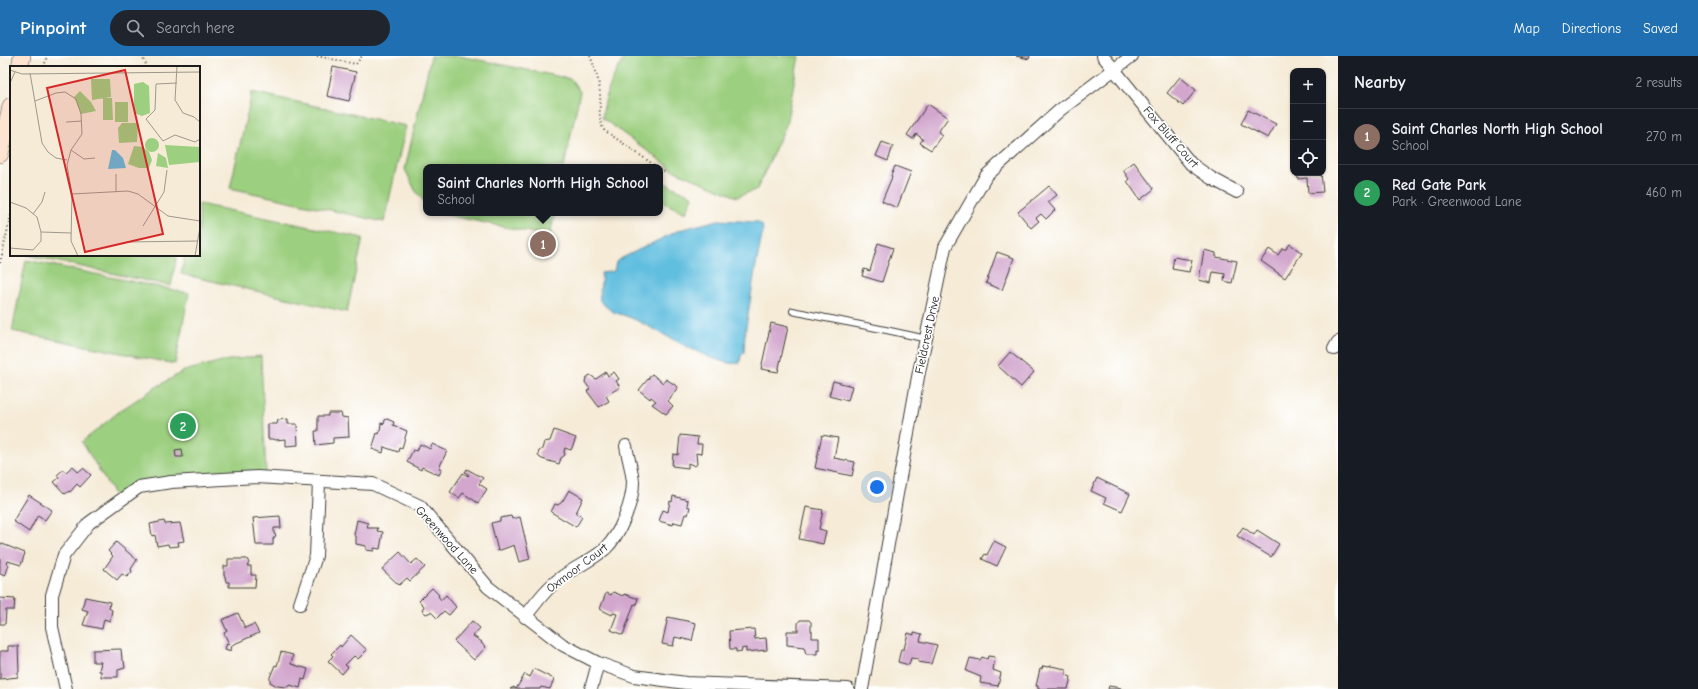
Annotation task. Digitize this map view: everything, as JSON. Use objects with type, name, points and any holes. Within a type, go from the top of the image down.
[{"type":"main road","points":[[20,66],[22,56]]},
{"type":"main road","points":[[0,154],[10,110]]},
{"type":"street","name":"Fox Bluff Court","points":[[1103,56],[1191,164],[1211,178],[1237,192]]},
{"type":"street","name":"Fieldcrest Drive","points":[[862,689],[926,339],[945,247],[986,176],[1060,110],[1132,56]]},
{"type":"street","name":"Oxmoor Court","points":[[525,617],[543,593],[561,577],[585,564],[606,548],[618,531],[628,508],[633,483],[626,446]]},
{"type":"street","name":"Greenwood Lane","points":[[66,689],[52,627],[52,595],[64,555],[89,523],[139,487],[171,482],[258,477],[319,482],[374,484],[420,506],[488,587],[563,646],[598,664],[634,676],[686,683],[848,689]]},
{"type":"street","points":[[300,604],[316,556],[319,482]]},
{"type":"street","points":[[591,689],[598,664]]},
{"type":"lane","points":[[793,311],[926,339]]},
{"type":"path","points":[[44,66],[47,56]]},
{"type":"path","points":[[142,56],[147,66]]},
{"type":"path","points":[[317,56],[356,64],[362,56]]},
{"type":"path","points":[[590,56],[597,74],[600,93],[600,124],[604,130],[654,164]]},
{"type":"path","points":[[663,171],[667,173]]},
{"type":"path","points":[[0,263],[10,219]]},
{"type":"green space","points":[[431,56],[460,56],[571,79],[580,92],[565,164],[423,164],[423,200],[415,190],[405,169]]},
{"type":"green space","points":[[626,56],[799,56],[786,125],[757,189],[737,197],[675,171],[602,118],[610,86],[617,70]]},
{"type":"green space","points":[[252,92],[406,126],[384,222],[230,188]]},
{"type":"green space","points":[[663,182],[693,196],[686,213],[663,202]]},
{"type":"green space","points":[[200,204],[363,238],[347,312],[181,274],[185,256],[200,256]]},
{"type":"green space","points":[[452,216],[554,216],[550,235]]},
{"type":"green space","points":[[32,256],[177,256],[171,286]]},
{"type":"green space","points":[[26,260],[189,293],[175,364],[12,331]]},
{"type":"green space","points":[[261,356],[266,474],[138,481],[115,496],[82,442],[121,410],[184,371],[222,361]]},
{"type":"water","points":[[718,220],[758,222],[762,225],[763,231],[745,334],[744,353],[741,356],[740,363],[729,363],[700,353],[637,321],[614,312],[600,301],[601,273],[614,271],[618,260],[679,230]]},
{"type":"building","points":[[1016,56],[1030,56],[1029,59]]},
{"type":"building","points":[[333,67],[356,72],[349,101],[327,96]]},
{"type":"building","points":[[1180,77],[1196,90],[1183,106],[1167,93]]},
{"type":"building","points":[[928,104],[948,118],[938,132],[942,135],[931,150],[920,143],[923,139],[916,134],[913,139],[907,135]]},
{"type":"building","points":[[1248,110],[1276,124],[1268,138],[1241,124]]},
{"type":"building","points":[[882,142],[893,146],[888,161],[876,156]]},
{"type":"building","points":[[1134,162],[1154,189],[1140,200],[1127,181],[1129,179],[1123,170]]},
{"type":"building","points":[[895,166],[911,172],[897,208],[882,201]]},
{"type":"building","points":[[1298,176],[1321,176],[1323,192],[1308,193],[1307,178],[1298,179]]},
{"type":"building","points":[[1049,186],[1057,195],[1048,202],[1055,210],[1046,219],[1041,214],[1036,218],[1039,221],[1031,228],[1018,212]]},
{"type":"building","points":[[878,243],[893,248],[882,282],[862,276],[864,269],[870,271]]},
{"type":"building","points":[[1290,244],[1302,253],[1285,278],[1261,261],[1269,249],[1278,255],[1282,249],[1286,249]]},
{"type":"building","points":[[1204,250],[1216,253],[1216,257],[1237,261],[1232,283],[1224,281],[1225,274],[1213,272],[1211,283],[1199,280]]},
{"type":"building","points":[[997,252],[1014,258],[1002,290],[986,283]]},
{"type":"building","points":[[1174,257],[1192,260],[1189,272],[1172,269]]},
{"type":"building","points":[[771,323],[788,327],[778,372],[761,369]]},
{"type":"building","points":[[1010,352],[1034,372],[1021,387],[998,366]]},
{"type":"building","points":[[606,372],[608,376],[614,372],[619,379],[616,381],[620,387],[606,396],[609,401],[599,407],[587,391],[590,389],[585,382],[586,378],[590,375],[596,379]]},
{"type":"building","points":[[652,374],[663,383],[666,379],[678,387],[668,401],[673,406],[666,414],[652,404],[656,401],[651,397],[650,399],[639,390]]},
{"type":"building","points":[[833,381],[852,386],[848,401],[829,396]]},
{"type":"building","points":[[328,413],[341,413],[342,417],[348,418],[349,437],[333,438],[333,443],[316,445],[315,431],[318,431],[318,416],[328,416]]},
{"type":"building","points":[[288,419],[288,424],[297,424],[298,445],[286,446],[286,439],[268,439],[268,424],[277,424],[278,420]]},
{"type":"building","points":[[387,419],[394,422],[393,425],[407,431],[402,448],[399,447],[398,452],[384,447],[383,453],[372,449],[377,433],[379,434],[381,423],[384,424],[385,420]]},
{"type":"building","points":[[554,430],[576,438],[571,450],[565,448],[565,455],[561,458],[559,464],[542,459],[538,454],[542,449],[544,442],[550,441]]},
{"type":"building","points":[[680,435],[698,437],[697,444],[702,444],[701,454],[696,453],[697,464],[695,466],[688,463],[688,468],[672,466],[673,454],[678,455]]},
{"type":"building","points":[[822,435],[838,438],[834,458],[855,462],[852,476],[815,468]]},
{"type":"building","points":[[420,444],[430,449],[432,444],[447,451],[439,468],[442,469],[439,475],[422,467],[421,470],[407,462],[413,450],[417,451]]},
{"type":"building","points":[[182,449],[183,457],[176,457],[175,450]]},
{"type":"building","points":[[73,466],[78,472],[83,468],[91,475],[80,487],[77,484],[70,492],[69,491],[65,494],[54,482],[59,478],[57,475],[63,470],[66,472]]},
{"type":"building","points":[[467,469],[483,478],[479,484],[487,489],[478,503],[463,493],[459,498],[450,492],[463,473],[468,476],[469,475],[465,472]]},
{"type":"building","points":[[1097,478],[1130,494],[1122,511],[1104,503],[1106,498],[1091,491]]},
{"type":"building","points":[[569,490],[583,498],[576,513],[582,517],[576,527],[551,512],[555,504],[558,505],[562,502]]},
{"type":"building","points":[[29,495],[52,510],[45,520],[38,515],[29,532],[13,521]]},
{"type":"building","points":[[673,496],[688,500],[687,506],[690,507],[688,515],[685,514],[682,524],[674,522],[673,525],[659,521],[663,510],[668,512],[670,501],[672,502]]},
{"type":"building","points":[[806,507],[823,510],[819,529],[826,531],[823,544],[799,539]]},
{"type":"building","points":[[280,516],[281,528],[274,528],[274,534],[276,535],[273,539],[273,545],[256,545],[253,518]]},
{"type":"building","points":[[511,516],[512,519],[520,517],[530,559],[519,562],[514,545],[498,551],[491,523],[500,521],[500,518]]},
{"type":"building","points":[[357,520],[368,523],[367,528],[378,528],[377,531],[383,532],[380,549],[374,548],[374,551],[366,550],[366,546],[356,544],[356,536],[354,535]]},
{"type":"building","points":[[164,521],[165,524],[180,523],[184,541],[178,542],[179,546],[169,547],[168,544],[157,546],[155,535],[152,536],[150,524]]},
{"type":"building","points":[[1243,527],[1254,535],[1257,530],[1279,544],[1271,557],[1237,536]]},
{"type":"building","points":[[994,541],[1006,547],[997,566],[982,559],[985,554],[987,555]]},
{"type":"building","points":[[116,542],[137,560],[131,569],[132,572],[127,577],[122,574],[117,580],[104,569],[113,556],[108,551]]},
{"type":"building","points":[[0,543],[25,553],[21,565],[8,561],[7,564],[9,565],[5,576],[0,574]]},
{"type":"building","points":[[400,552],[411,564],[417,559],[425,567],[410,581],[407,578],[399,585],[382,569]]},
{"type":"building","points":[[228,559],[247,559],[249,563],[247,566],[251,566],[251,575],[256,575],[255,587],[229,587],[229,582],[226,582],[224,576],[224,566],[228,566]]},
{"type":"building","points":[[432,588],[439,595],[438,596],[441,600],[446,595],[456,607],[449,615],[444,611],[437,618],[431,612],[426,614],[422,610],[424,606],[419,601]]},
{"type":"building","points":[[613,592],[623,596],[624,594],[638,598],[636,605],[634,604],[623,635],[611,630],[617,614],[613,613],[612,615],[600,609],[606,593],[611,595]]},
{"type":"building","points":[[85,597],[110,602],[109,608],[112,610],[110,621],[104,619],[102,629],[83,625],[88,611],[82,609]]},
{"type":"building","points":[[0,598],[15,599],[14,610],[6,610],[5,624],[0,624]]},
{"type":"building","points":[[238,613],[245,628],[254,624],[259,633],[232,645],[231,651],[225,649],[227,643],[229,644],[224,633],[227,631],[222,620]]},
{"type":"building","points":[[668,617],[696,623],[692,641],[675,637],[673,646],[662,644]]},
{"type":"building","points":[[800,620],[809,620],[811,622],[812,638],[819,638],[819,650],[817,649],[817,654],[806,654],[804,647],[787,645],[787,631],[798,631],[798,623]]},
{"type":"building","points":[[472,621],[480,628],[473,636],[482,642],[481,643],[486,647],[474,660],[454,641]]},
{"type":"building","points":[[754,629],[755,639],[766,638],[767,650],[746,652],[746,648],[741,649],[742,651],[736,652],[736,649],[730,649],[729,631]]},
{"type":"building","points":[[914,632],[922,634],[920,641],[937,645],[931,664],[918,662],[918,659],[911,658],[909,665],[898,662],[901,649],[904,649],[908,633],[914,635]]},
{"type":"building","points":[[351,635],[367,650],[358,659],[354,656],[345,665],[348,667],[342,674],[328,661],[333,656],[331,654],[340,645],[341,647]]},
{"type":"building","points":[[8,646],[18,646],[18,677],[0,679],[0,651],[8,651]]},
{"type":"building","points":[[121,649],[125,668],[118,670],[118,677],[101,677],[101,671],[99,671],[101,662],[93,662],[93,650]]},
{"type":"building","points":[[281,652],[293,655],[291,664],[308,669],[305,680],[302,679],[300,688],[290,685],[287,687],[277,686],[270,682],[270,677],[275,665],[277,666]]},
{"type":"building","points":[[988,656],[995,657],[993,670],[1001,673],[998,686],[980,683],[981,677],[966,671],[970,658],[980,660],[982,657],[987,659]]},
{"type":"building","points":[[1043,666],[1066,669],[1066,675],[1071,677],[1068,689],[1038,689],[1038,686],[1036,686],[1040,669],[1042,669]]},
{"type":"building","points":[[534,669],[554,679],[550,689],[541,687],[540,689],[516,689],[525,674],[530,677]]},
{"type":"building","points":[[1109,686],[1121,688],[1121,689],[1108,689]]},
{"type":"place","name":"Saint Charles North High School","points":[[543,244]]},
{"type":"place","name":"Red Gate Park","points":[[183,426]]}]
